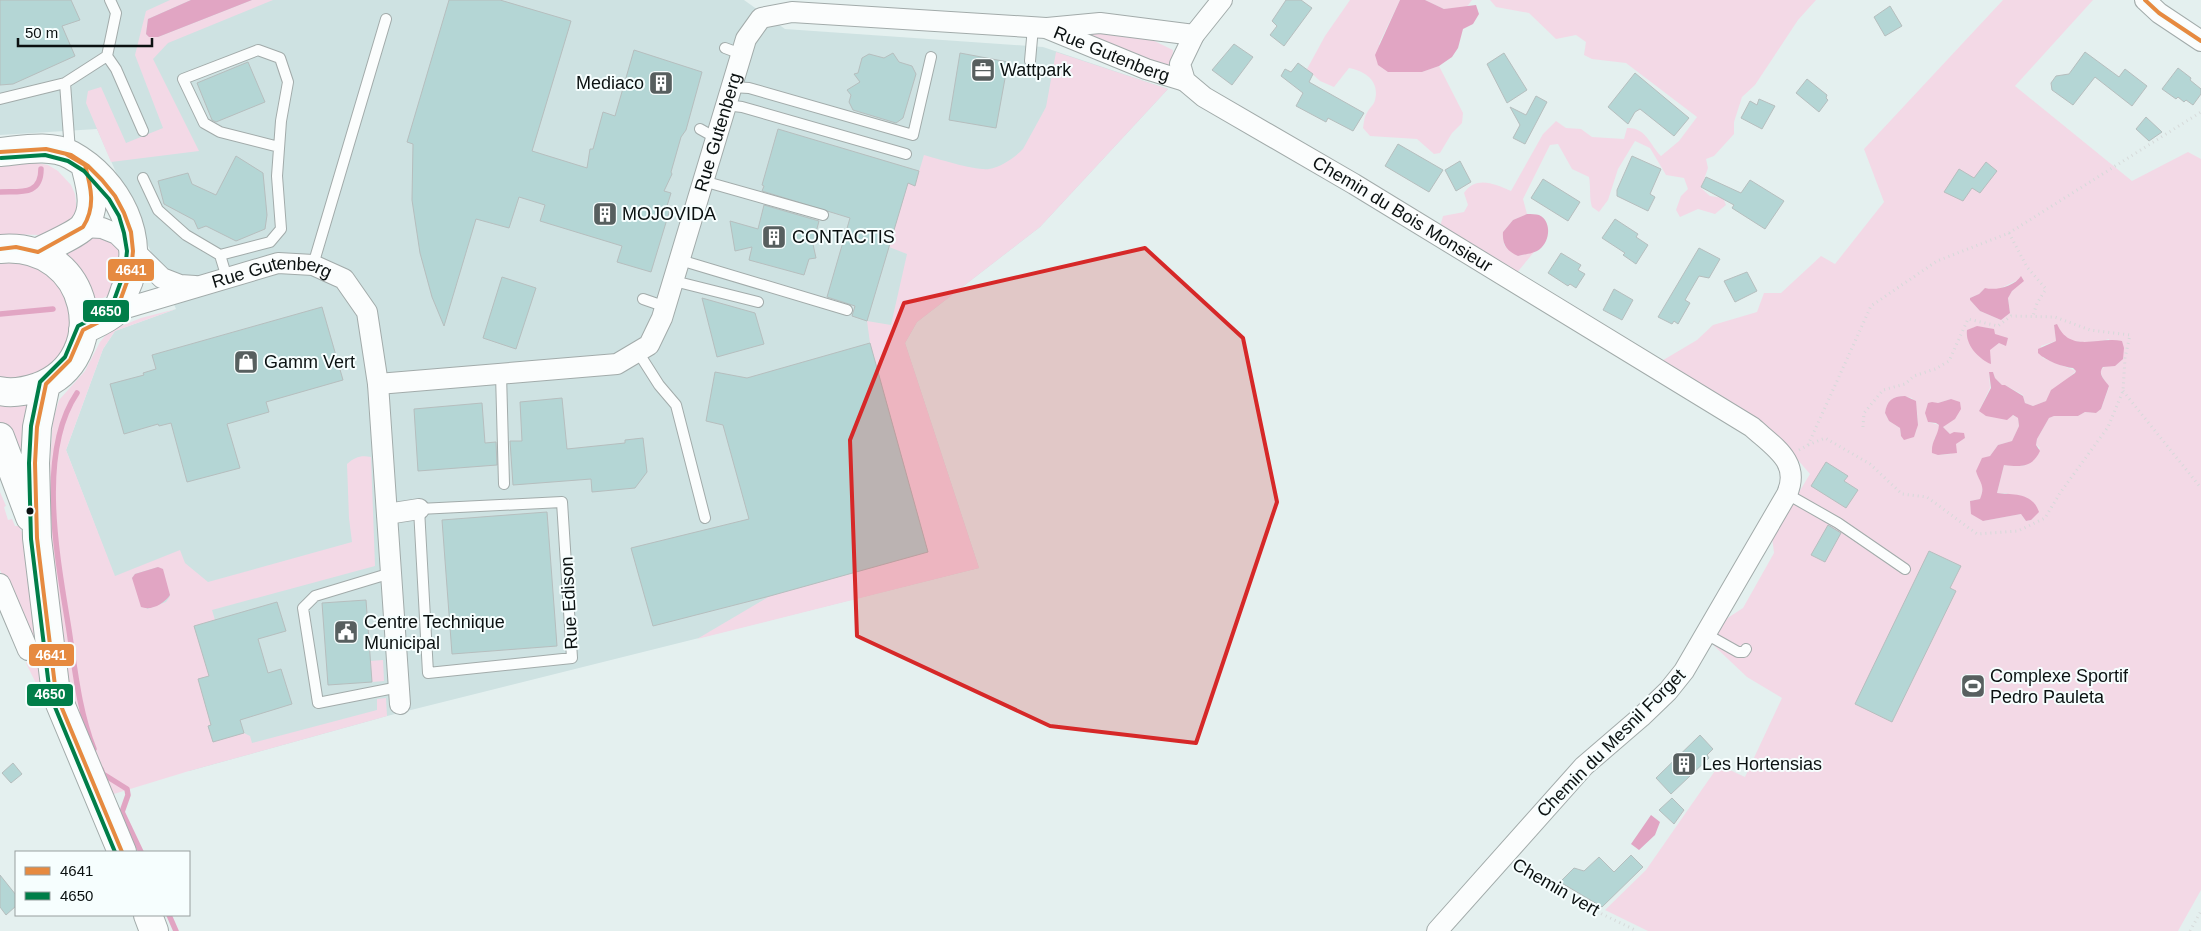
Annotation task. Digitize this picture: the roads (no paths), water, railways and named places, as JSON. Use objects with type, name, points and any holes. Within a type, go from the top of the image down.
[{"type":"main road","points":[[0,152],[43,150],[78,160],[106,182],[119,201],[131,230],[133,249],[131,279],[116,311]]},
{"type":"main road","points":[[38,252],[83,227],[91,209],[92,193],[78,160]]},
{"type":"main road","points":[[0,249],[16,248],[38,252],[55,262],[74,284],[83,311],[83,330],[76,352],[64,370],[46,384],[26,391],[0,391]]},
{"type":"main road","name":"Rue Gutenberg","points":[[83,330],[116,311]]},
{"type":"main road","points":[[46,384],[37,427],[35,463],[37,538],[56,694],[122,851]]},
{"type":"main road","points":[[0,437],[37,538]]},
{"type":"main road","points":[[148,916],[154,931]]},
{"type":"street","points":[[1186,82],[1180,64],[1194,35],[1222,0]]},
{"type":"street","points":[[2145,0],[2201,41]]},
{"type":"street","name":"Rue Gutenberg","points":[[116,311],[278,263],[313,265],[344,279],[367,312],[378,384],[617,364],[649,345],[662,318],[704,181],[708,134],[729,96],[733,51],[746,39],[762,18],[792,12],[1040,27],[1146,69],[1186,82]]},
{"type":"street","points":[[1040,27],[1100,23],[1194,35]]},
{"type":"street","name":"Chemin du Bois Monsieur","points":[[1186,82],[1204,97],[1354,184],[1752,428],[1785,458]]},
{"type":"street","name":"Rue Gutenberg","points":[[83,227],[102,228],[117,234],[162,278],[180,285],[198,286]]},
{"type":"street","points":[[378,384],[399,696]]},
{"type":"street","name":"Chemin du Mesnil Forget","points":[[1437,931],[1584,766],[1668,691],[1684,672],[1787,494],[1792,476],[1785,458]]},
{"type":"street","name":"Rue Edison","points":[[387,514],[419,509]]},
{"type":"street","points":[[0,584],[28,650]]},
{"type":"lane","points":[[0,99],[65,83],[107,56],[116,13],[110,0]]},
{"type":"lane","points":[[313,265],[386,19]]},
{"type":"lane","points":[[1030,61],[1040,27]]},
{"type":"lane","points":[[220,255],[270,242],[281,228],[277,176],[281,121],[288,82],[280,58],[258,50],[183,79],[204,123],[220,132],[279,147]]},
{"type":"lane","points":[[107,56],[116,68],[143,131]]},
{"type":"lane","points":[[906,154],[742,107],[729,96],[749,88],[913,135],[931,57]]},
{"type":"lane","points":[[65,83],[78,160]]},
{"type":"lane","points":[[143,178],[158,210],[186,235],[220,255],[227,278]]},
{"type":"lane","points":[[704,181],[822,215]]},
{"type":"lane","points":[[680,260],[847,310]]},
{"type":"lane","points":[[674,281],[758,302]]},
{"type":"lane","points":[[643,299],[666,307]]},
{"type":"lane","points":[[638,352],[659,385],[676,405],[705,518]]},
{"type":"lane","points":[[501,374],[504,484]]},
{"type":"lane","points":[[1787,494],[1838,523],[1905,569]]},
{"type":"lane","name":"Rue Edison","points":[[562,502],[572,658],[428,673],[419,509],[562,502]]},
{"type":"lane","points":[[391,573],[315,596],[303,608],[318,703],[399,696]]},
{"type":"lane","points":[[1706,634],[1738,652],[1744,652],[1746,649]]},
{"type":"waterway","points":[[0,192],[22,191],[33,188],[40,178],[41,169]]},
{"type":"waterway","points":[[0,314],[53,309]]},
{"type":"waterway","points":[[77,393],[64,418],[57,446],[54,508],[60,572],[76,675],[81,705],[94,749]]},
{"type":"waterway","points":[[101,769],[103,774],[127,789],[128,795],[122,812],[141,851]]},
{"type":"waterway","points":[[169,916],[176,931]]},
{"type":"place","name":"Wattpark","points":[[983,70]]},
{"type":"place","name":"Mediaco","points":[[661,83]]},
{"type":"place","name":"MOJOVIDA","points":[[605,214]]},
{"type":"place","name":"CONTACTIS","points":[[774,237]]},
{"type":"place","name":"Gamm Vert","points":[[246,362]]},
{"type":"place","name":"Centre Technique Municipal","points":[[346,632]]},
{"type":"place","name":"Complexe Sportif Pedro Pauleta","points":[[1973,686]]},
{"type":"place","name":"Les Hortensias","points":[[1684,764]]}]
